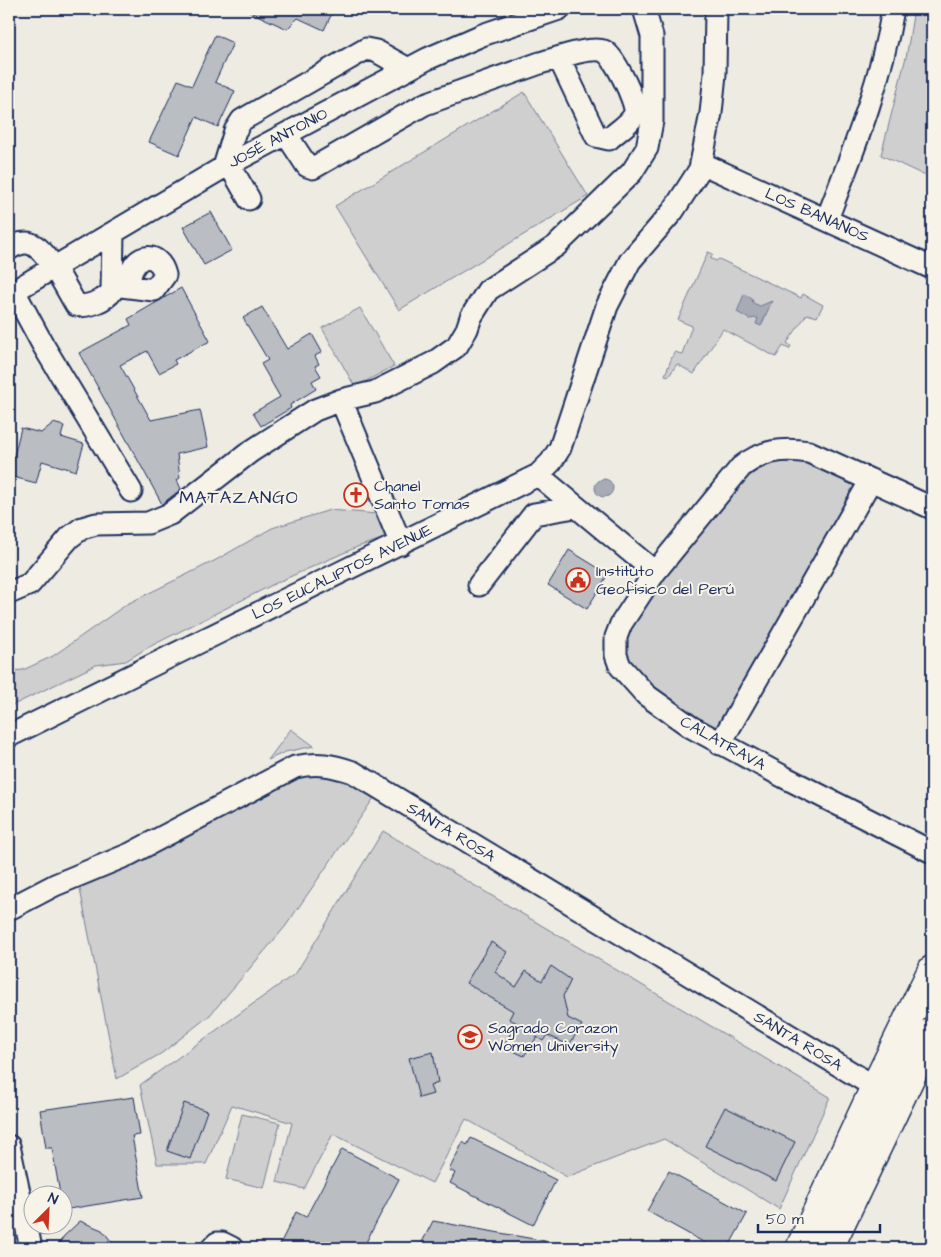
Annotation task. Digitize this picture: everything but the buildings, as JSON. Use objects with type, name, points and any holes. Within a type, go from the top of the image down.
[{"type":"main road","points":[[809,1247],[875,1087],[932,970]]},
{"type":"main road","points":[[809,1247],[932,1032]]},
{"type":"street","name":"JOSÉ ANTONIO","points":[[12,293],[226,166],[408,69],[482,35],[559,9]]},
{"type":"street","points":[[9,593],[30,584],[70,537],[82,528],[96,524],[148,523],[170,514],[250,452],[315,410],[341,400],[375,392],[433,363],[457,346],[488,290],[556,246],[632,172],[647,148],[652,121],[652,36],[644,9]]},
{"type":"street","name":"LOS EUCALIPTOS AVENUE","points":[[9,736],[538,475],[551,462],[560,448],[607,306],[630,261],[673,211],[700,169],[711,113],[715,74],[716,9]]},
{"type":"street","points":[[827,219],[871,103],[886,52],[893,9]]},
{"type":"street","points":[[248,199],[226,166],[234,131],[242,120],[366,49],[376,51],[408,69]]},
{"type":"street","points":[[286,134],[307,166],[313,168],[425,104],[559,58]]},
{"type":"street","name":"LOS BANANOS","points":[[701,163],[932,268]]},
{"type":"street","points":[[9,249],[25,243],[35,245],[54,268],[76,305],[81,307],[108,296],[122,281],[113,233]]},
{"type":"street","points":[[12,293],[132,491]]},
{"type":"street","points":[[341,400],[401,544]]},
{"type":"street","name":"CALATRAVA","points":[[932,508],[809,452],[790,449],[757,456],[741,467],[655,572],[621,624],[616,637],[616,655],[620,666],[646,695],[691,727],[720,744],[932,852]]},
{"type":"street","points":[[538,475],[655,572]]},
{"type":"street","points":[[720,744],[871,480]]},
{"type":"street","points":[[479,585],[534,514],[575,506]]},
{"type":"street","name":"SANTA ROSA","points":[[9,908],[55,885],[130,854],[295,767],[313,763],[329,764],[354,772],[875,1087]]},
{"type":"street","points":[[9,1146],[11,1172],[31,1248]]},
{"type":"street","points":[[212,1248],[217,1243],[222,1243],[232,1248]]},
{"type":"shaded area","points":[[914,9],[932,9],[932,179],[881,155],[907,53]]},
{"type":"shaded area","points":[[524,92],[588,196],[399,310],[335,206]]},
{"type":"shaded area","points":[[708,252],[713,254],[710,258],[716,261],[719,259],[801,298],[803,294],[823,305],[817,317],[807,314],[787,343],[791,346],[789,349],[783,346],[776,357],[723,329],[694,374],[677,364],[669,376],[665,375],[674,352],[682,354],[692,326],[678,320]]},
{"type":"shaded area","points":[[744,294],[752,299],[753,303],[760,306],[772,301],[761,326],[756,324],[758,318],[749,319],[737,312]]},
{"type":"shaded area","points":[[360,308],[394,366],[355,387],[322,328]]},
{"type":"shaded area","points":[[788,458],[857,481],[719,729],[687,715],[641,677],[624,656],[630,619],[758,460]]},
{"type":"shaded area","points":[[600,479],[608,479],[613,484],[611,495],[600,497],[595,492],[595,484]]},
{"type":"shaded area","points":[[330,510],[377,514],[381,517],[386,533],[382,539],[357,547],[276,583],[147,648],[126,661],[96,665],[9,707],[9,671],[23,670],[53,656],[127,604],[216,560],[272,528]]},
{"type":"shaded area","points":[[291,729],[314,746],[285,752],[268,760]]},
{"type":"shaded area","points":[[328,771],[376,795],[285,927],[210,1015],[162,1053],[117,1079],[79,884],[297,773]]},
{"type":"shaded area","points":[[383,831],[830,1097],[779,1209],[664,1139],[567,1177],[466,1119],[432,1183],[333,1134],[304,1189],[277,1182],[292,1123],[232,1105],[206,1164],[157,1164],[140,1085],[296,973]]},
{"type":"shaded area","points":[[242,1114],[280,1123],[264,1188],[226,1179]]},
{"type":"place","name":"Chanel Santo Tomas","points":[[356,495]]},
{"type":"place","name":"Instituto Geofísico del Perú","points":[[578,580]]},
{"type":"place","name":"Sagrado Corazon Women University","points":[[470,1037]]},
{"type":"district","name":"MATAZANGO","points":[[239,497]]}]
